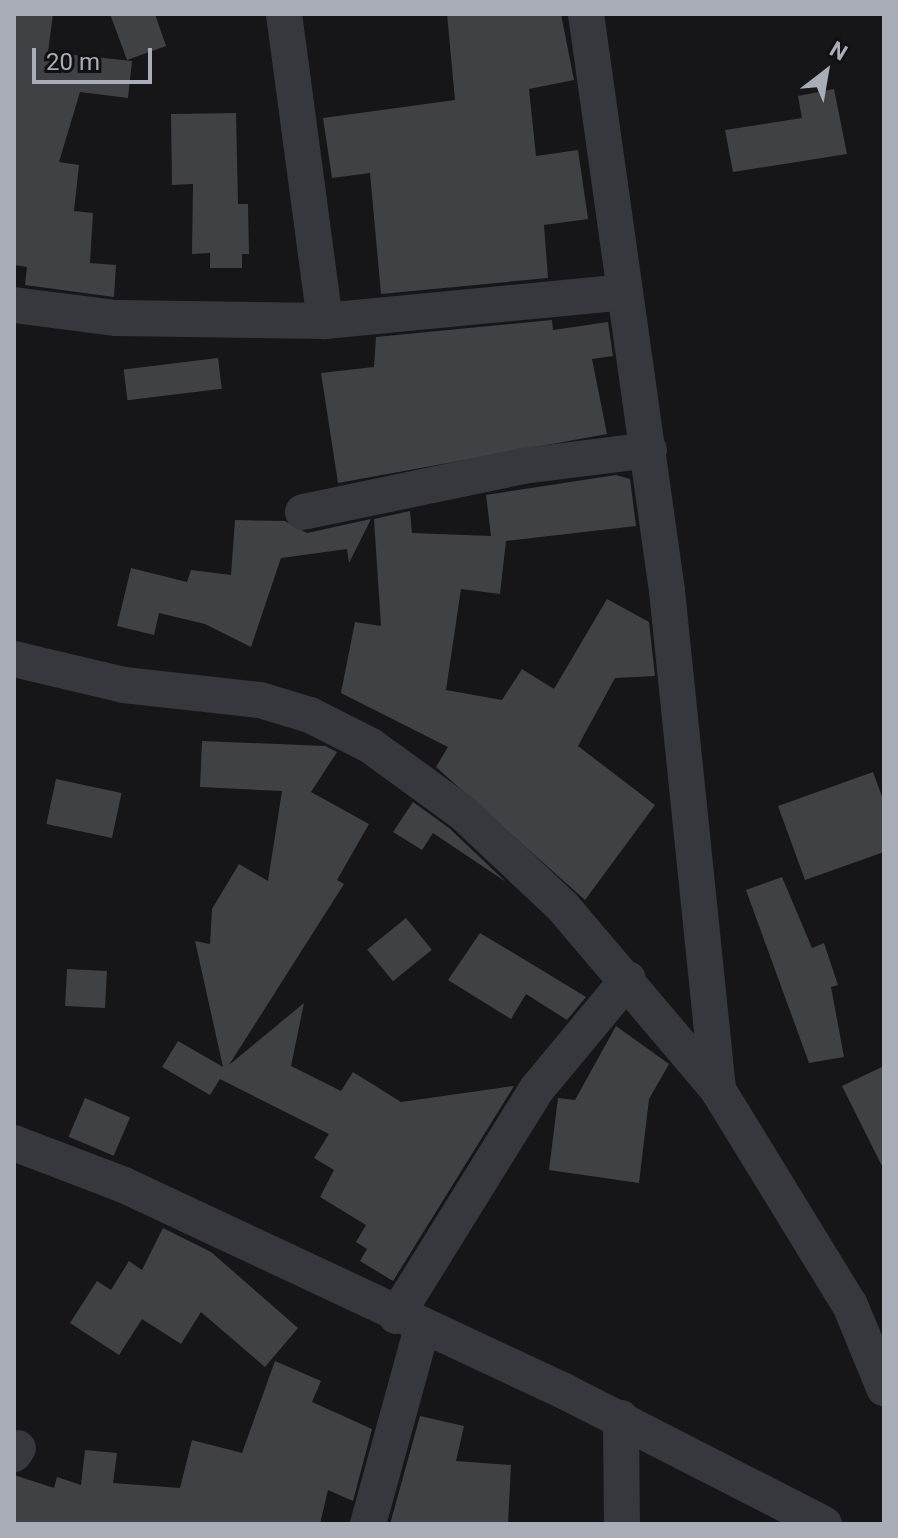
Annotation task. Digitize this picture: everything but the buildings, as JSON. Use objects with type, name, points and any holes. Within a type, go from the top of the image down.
[{"type":"street","points":[[284,14],[325,321]]},
{"type":"street","points":[[586,14],[649,450],[718,1090]]},
{"type":"street","points":[[14,305],[116,318],[325,321],[624,292]]},
{"type":"street","points":[[303,512],[509,469],[649,450]]},
{"type":"street","points":[[14,659],[124,685],[260,700],[371,746],[520,861],[628,979],[718,1090],[850,1305],[884,1388]]},
{"type":"street","points":[[368,1524],[409,1322],[536,1090],[628,979]]},
{"type":"street","points":[[14,1143],[124,1185],[409,1322],[621,1418],[824,1524]]},
{"type":"street","points":[[621,1418],[622,1524]]}]
